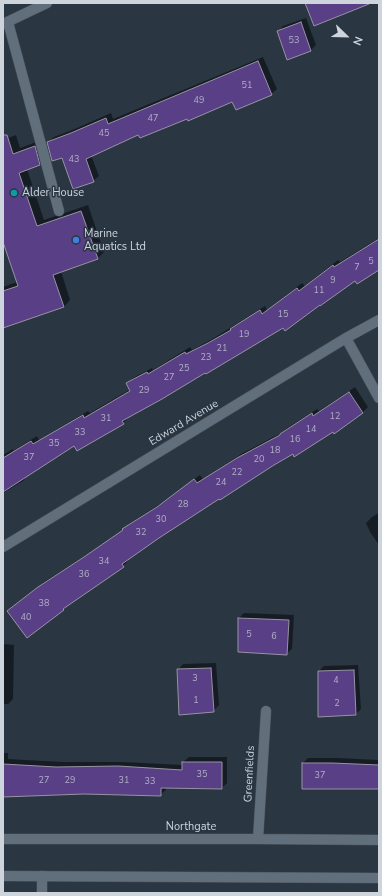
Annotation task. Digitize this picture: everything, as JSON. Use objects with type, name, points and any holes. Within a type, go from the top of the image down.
[{"type":"street","points":[[47,3],[6,23],[59,211]]},
{"type":"street","name":"Edward Avenue","points":[[3,547],[346,338],[379,320]]},
{"type":"street","points":[[346,338],[379,398]]},
{"type":"street","name":"Greenfields","points":[[258,839],[266,710]]},
{"type":"street","name":"Northgate","points":[[3,839],[379,840]]},
{"type":"street","points":[[3,876],[379,878]]},
{"type":"street","points":[[42,876],[42,893]]},
{"type":"building","points":[[305,3],[369,3],[369,4],[314,26]]},
{"type":"building","points":[[301,22],[311,51],[287,60],[277,31]]},
{"type":"building","points":[[258,61],[272,95],[236,110],[232,102],[188,121],[187,119],[140,138],[138,135],[86,159],[94,182],[73,189],[62,158],[52,161],[47,142],[106,118],[108,124]]},
{"type":"building","name":"Alder House","points":[[3,135],[7,135],[13,154],[35,146],[40,165],[19,173],[37,226],[81,211],[98,259],[53,275],[64,307],[3,328],[3,291],[18,286],[3,242]]},
{"type":"building","points":[[379,239],[379,270],[357,284],[355,281],[285,331],[283,328],[206,374],[205,373],[122,421],[124,424],[77,451],[74,446],[3,492],[3,458],[31,441],[33,444],[83,415],[84,418],[130,391],[126,383],[147,372],[148,374],[185,352],[186,354],[208,343],[231,330],[230,329],[260,310],[262,314],[297,288],[299,291],[333,265],[334,267]]},
{"type":"building","points":[[349,392],[363,413],[334,434],[333,432],[294,457],[293,454],[274,465],[159,538],[122,564],[124,567],[63,609],[64,610],[27,638],[7,611],[38,587],[84,557],[123,530],[122,529],[157,507],[194,479],[197,483],[237,458],[280,435],[312,413],[313,416]]},
{"type":"building","points":[[238,618],[289,620],[287,655],[238,652]]},
{"type":"building","points":[[211,668],[214,712],[179,715],[177,669]]},
{"type":"building","points":[[354,670],[356,715],[318,717],[318,671]]},
{"type":"building","points":[[182,762],[222,762],[222,789],[161,788],[161,796],[84,794],[3,797],[3,764],[56,767],[118,766],[182,770]]},
{"type":"building","points":[[302,763],[379,765],[379,789],[302,789]]},
{"type":"place","name":"Alder House","points":[[14,193]]},
{"type":"place","name":"Marine Aquatics Ltd","points":[[76,240]]}]
